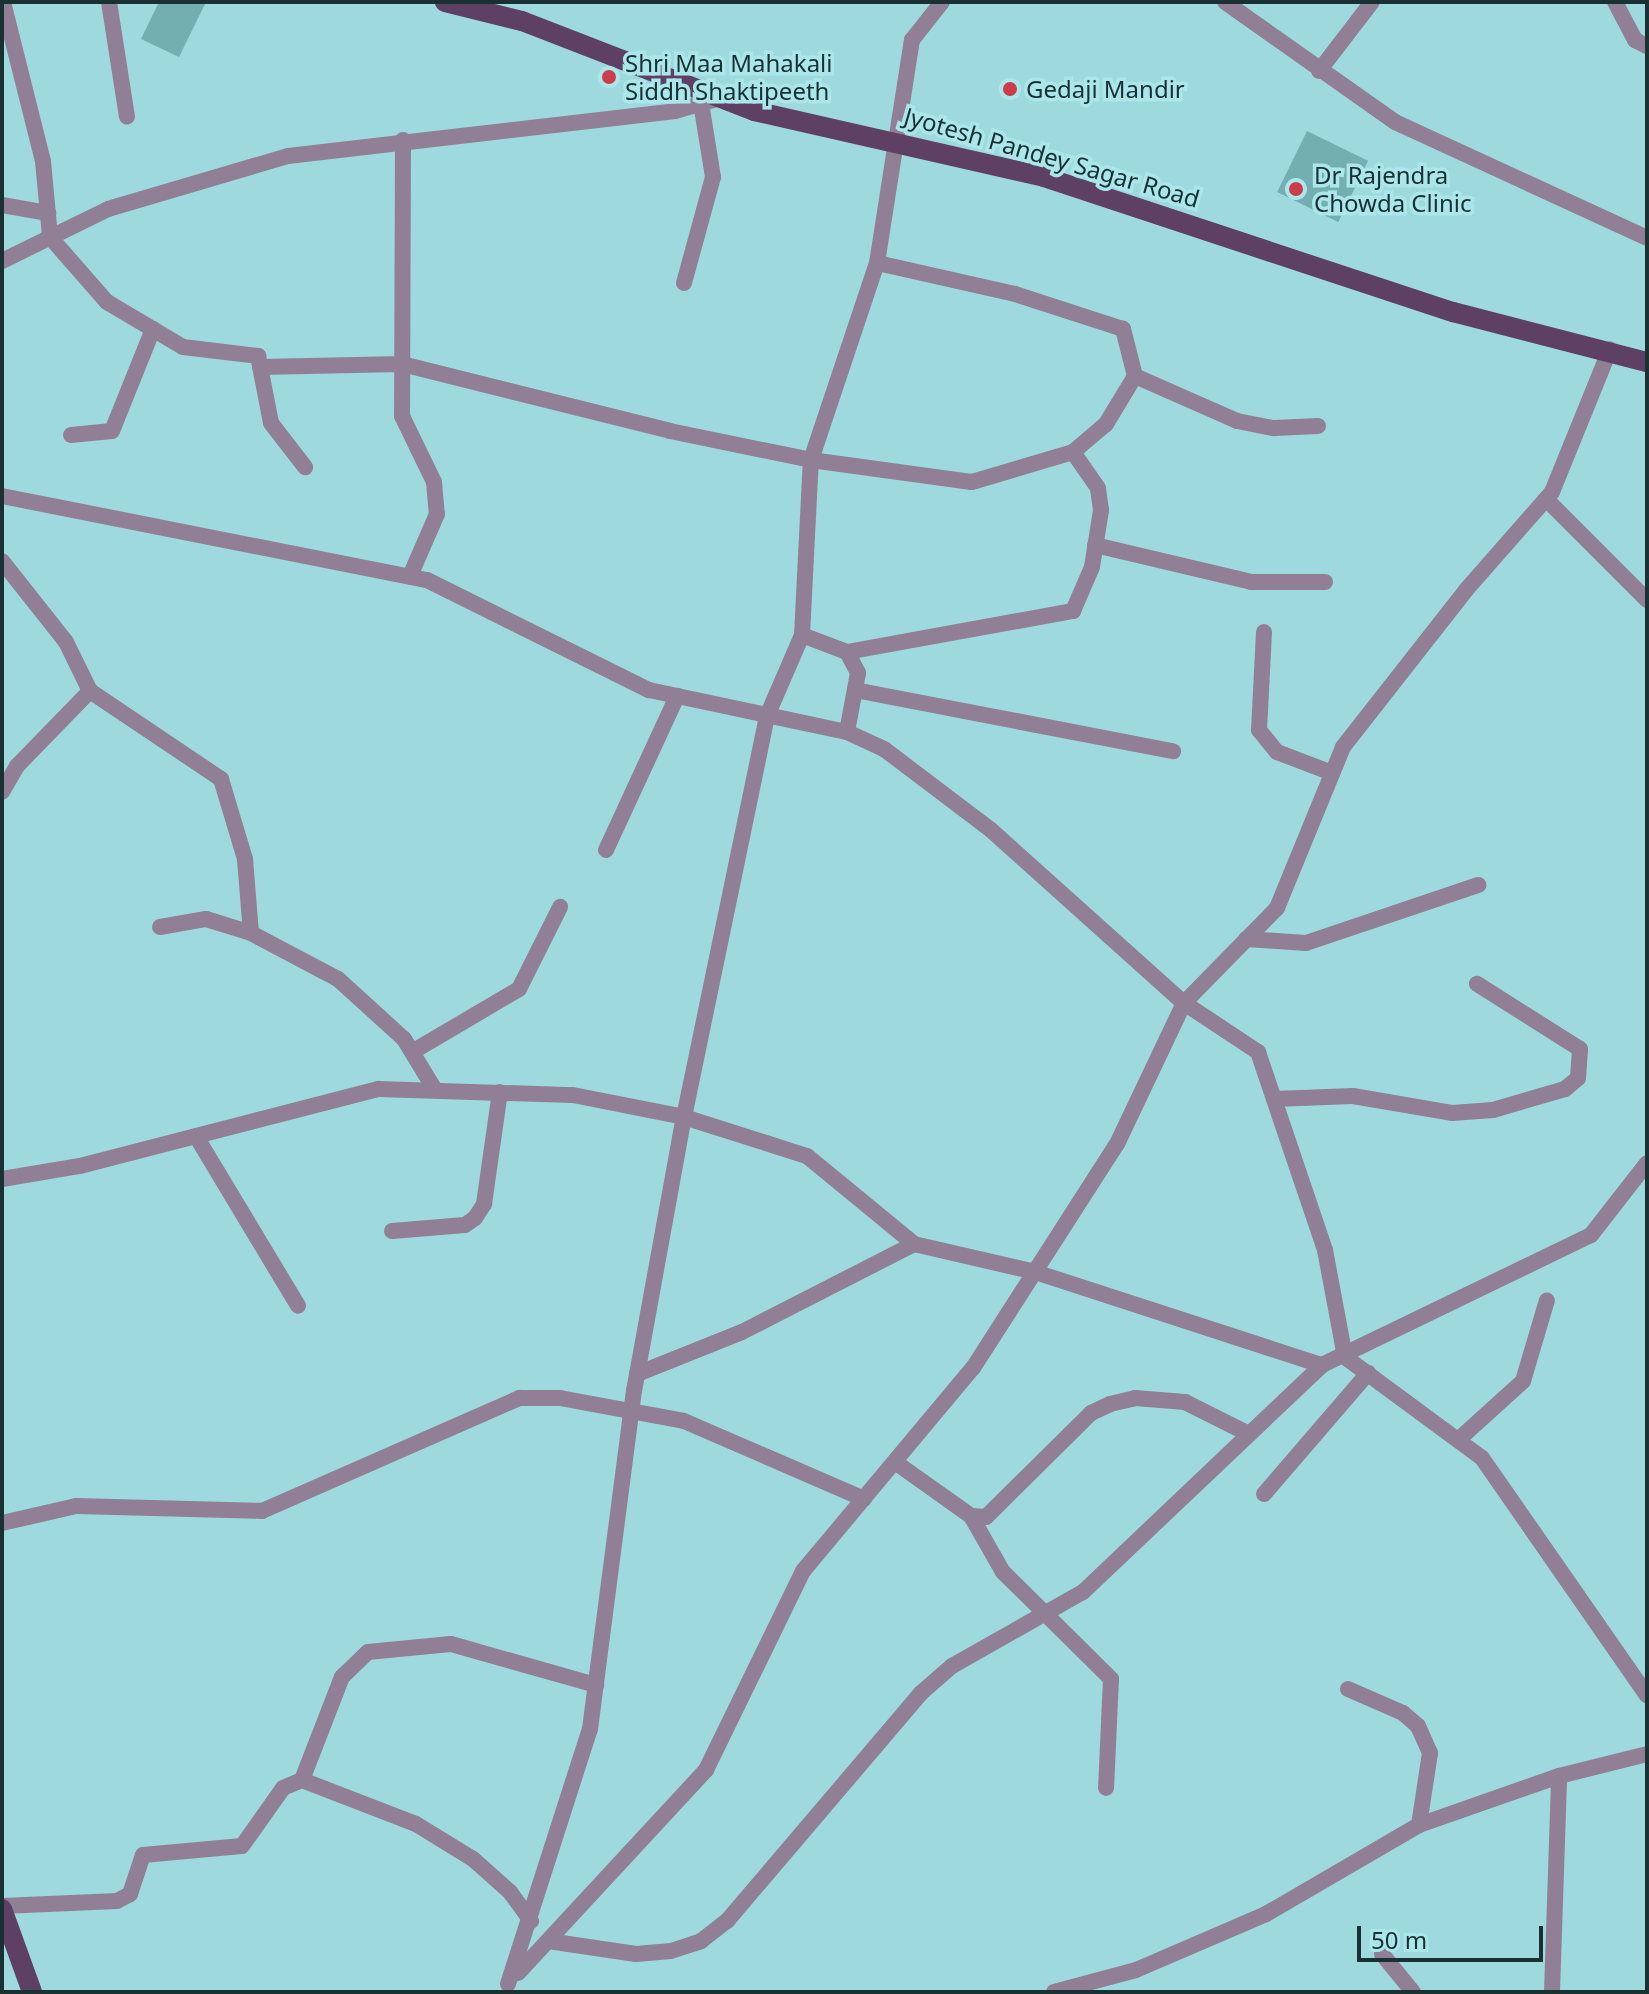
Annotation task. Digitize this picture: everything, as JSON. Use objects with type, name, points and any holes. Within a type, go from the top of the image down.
[{"type":"main road","name":"Jyotesh Pandey Sagar Road","points":[[445,2],[522,21],[710,100],[861,136],[894,138],[1225,233],[1453,312],[1610,349],[1647,362]]},
{"type":"main road","points":[[2,1907],[32,1992]]},
{"type":"street","points":[[3,2],[43,161],[50,237],[107,302],[183,347],[258,356],[271,423],[305,467]]},
{"type":"street","points":[[109,2],[127,117]]},
{"type":"street","points":[[505,1988],[531,1921],[590,1729],[631,1409],[684,1117],[767,716],[802,635],[811,460],[877,263],[894,138],[912,40],[942,2]]},
{"type":"street","points":[[1225,2],[1395,122],[1647,238]]},
{"type":"street","points":[[1319,71],[1372,2]]},
{"type":"street","points":[[1615,2],[1635,40],[1647,46]]},
{"type":"street","points":[[2,261],[108,209],[288,156],[710,100],[713,177],[684,283]]},
{"type":"street","points":[[403,140],[402,416],[434,482],[437,514],[410,576]]},
{"type":"street","points":[[2,205],[48,213]]},
{"type":"street","points":[[260,367],[402,364],[811,460],[972,482],[1073,452],[1106,424],[1135,376],[1123,329],[1015,294],[877,263]]},
{"type":"street","points":[[71,435],[112,431],[153,329]]},
{"type":"street","points":[[505,1988],[706,1770],[803,1571],[973,1368],[1117,1144],[1184,1003],[1277,908],[1343,747],[1456,602],[1546,499],[1610,349]]},
{"type":"street","points":[[1135,376],[1237,421],[1274,428],[1318,426]]},
{"type":"street","points":[[802,635],[847,652],[1073,611],[1095,545],[1098,488],[1073,452]]},
{"type":"street","points":[[2,496],[410,576],[649,690],[847,732],[884,749],[991,830],[1184,1003],[1258,1052],[1325,1250],[1345,1357],[1482,1458],[1647,1695]]},
{"type":"street","points":[[1546,499],[1647,600]]},
{"type":"street","points":[[1095,545],[1251,582],[1325,582]]},
{"type":"street","points":[[2,561],[66,642],[90,691],[221,779],[245,859],[251,933]]},
{"type":"street","points":[[1264,632],[1259,730],[1277,752],[1332,773]]},
{"type":"street","points":[[847,652],[858,673],[847,732]]},
{"type":"street","points":[[855,690],[1173,751]]},
{"type":"street","points":[[2,792],[17,766],[90,691]]},
{"type":"street","points":[[606,850],[677,696]]},
{"type":"street","points":[[1246,939],[1319,940],[1478,885]]},
{"type":"street","points":[[412,1052],[519,989],[560,907]]},
{"type":"street","points":[[160,927],[206,919],[251,933],[338,979],[412,1052],[435,1090]]},
{"type":"street","points":[[1274,1099],[1353,1096],[1452,1113],[1493,1110],[1565,1089],[1578,1078],[1580,1049],[1477,984]]},
{"type":"street","points":[[2,1179],[196,1136],[378,1089],[573,1095],[684,1117],[807,1156],[914,1244],[1035,1272],[1322,1365]]},
{"type":"street","points":[[392,1231],[465,1225],[475,1218],[484,1204],[500,1092]]},
{"type":"street","points":[[196,1136],[298,1306]]},
{"type":"street","points":[[548,1941],[636,1954],[701,1941],[727,1921],[921,1693],[952,1666],[1083,1592],[1322,1365],[1345,1357],[1591,1235],[1647,1163]]},
{"type":"street","points":[[637,1374],[742,1332],[914,1244]]},
{"type":"street","points":[[1458,1440],[1523,1381],[1547,1300]]},
{"type":"street","points":[[1264,1494],[1368,1373]]},
{"type":"street","points":[[2,1523],[76,1506],[262,1511],[520,1398],[631,1409],[684,1421],[864,1499]]},
{"type":"street","points":[[971,1516],[986,1517],[1091,1413],[1110,1404],[1135,1398],[1185,1402],[1249,1434]]},
{"type":"street","points":[[895,1462],[971,1516],[1003,1572],[1111,1679],[1106,1788]]},
{"type":"street","points":[[302,1780],[342,1677],[368,1652],[451,1644],[596,1685]]},
{"type":"street","points":[[1348,1689],[1403,1713],[1418,1726],[1430,1753],[1419,1825]]},
{"type":"street","points":[[1054,1992],[1136,1970],[1266,1914],[1419,1825],[1559,1776],[1647,1754]]},
{"type":"street","points":[[1552,1992],[1559,1776]]},
{"type":"street","points":[[2,1907],[117,1901],[130,1894],[143,1855],[242,1846],[283,1788],[302,1780],[416,1824],[450,1845],[510,1892],[531,1921]]},
{"type":"street","points":[[1382,1954],[1413,1992]]},
{"type":"building","points":[[159,2],[206,2],[179,57],[141,39]]},
{"type":"building","points":[[1307,131],[1368,161],[1338,222],[1277,192]]},
{"type":"place","name":"Shri Maa Mahakali Siddh Shaktipeeth","points":[[609,77]]},
{"type":"place","name":"Gedaji Mandir","points":[[1010,89]]},
{"type":"place","name":"Dr Rajendra Chowda Clinic","points":[[1296,189]]}]
